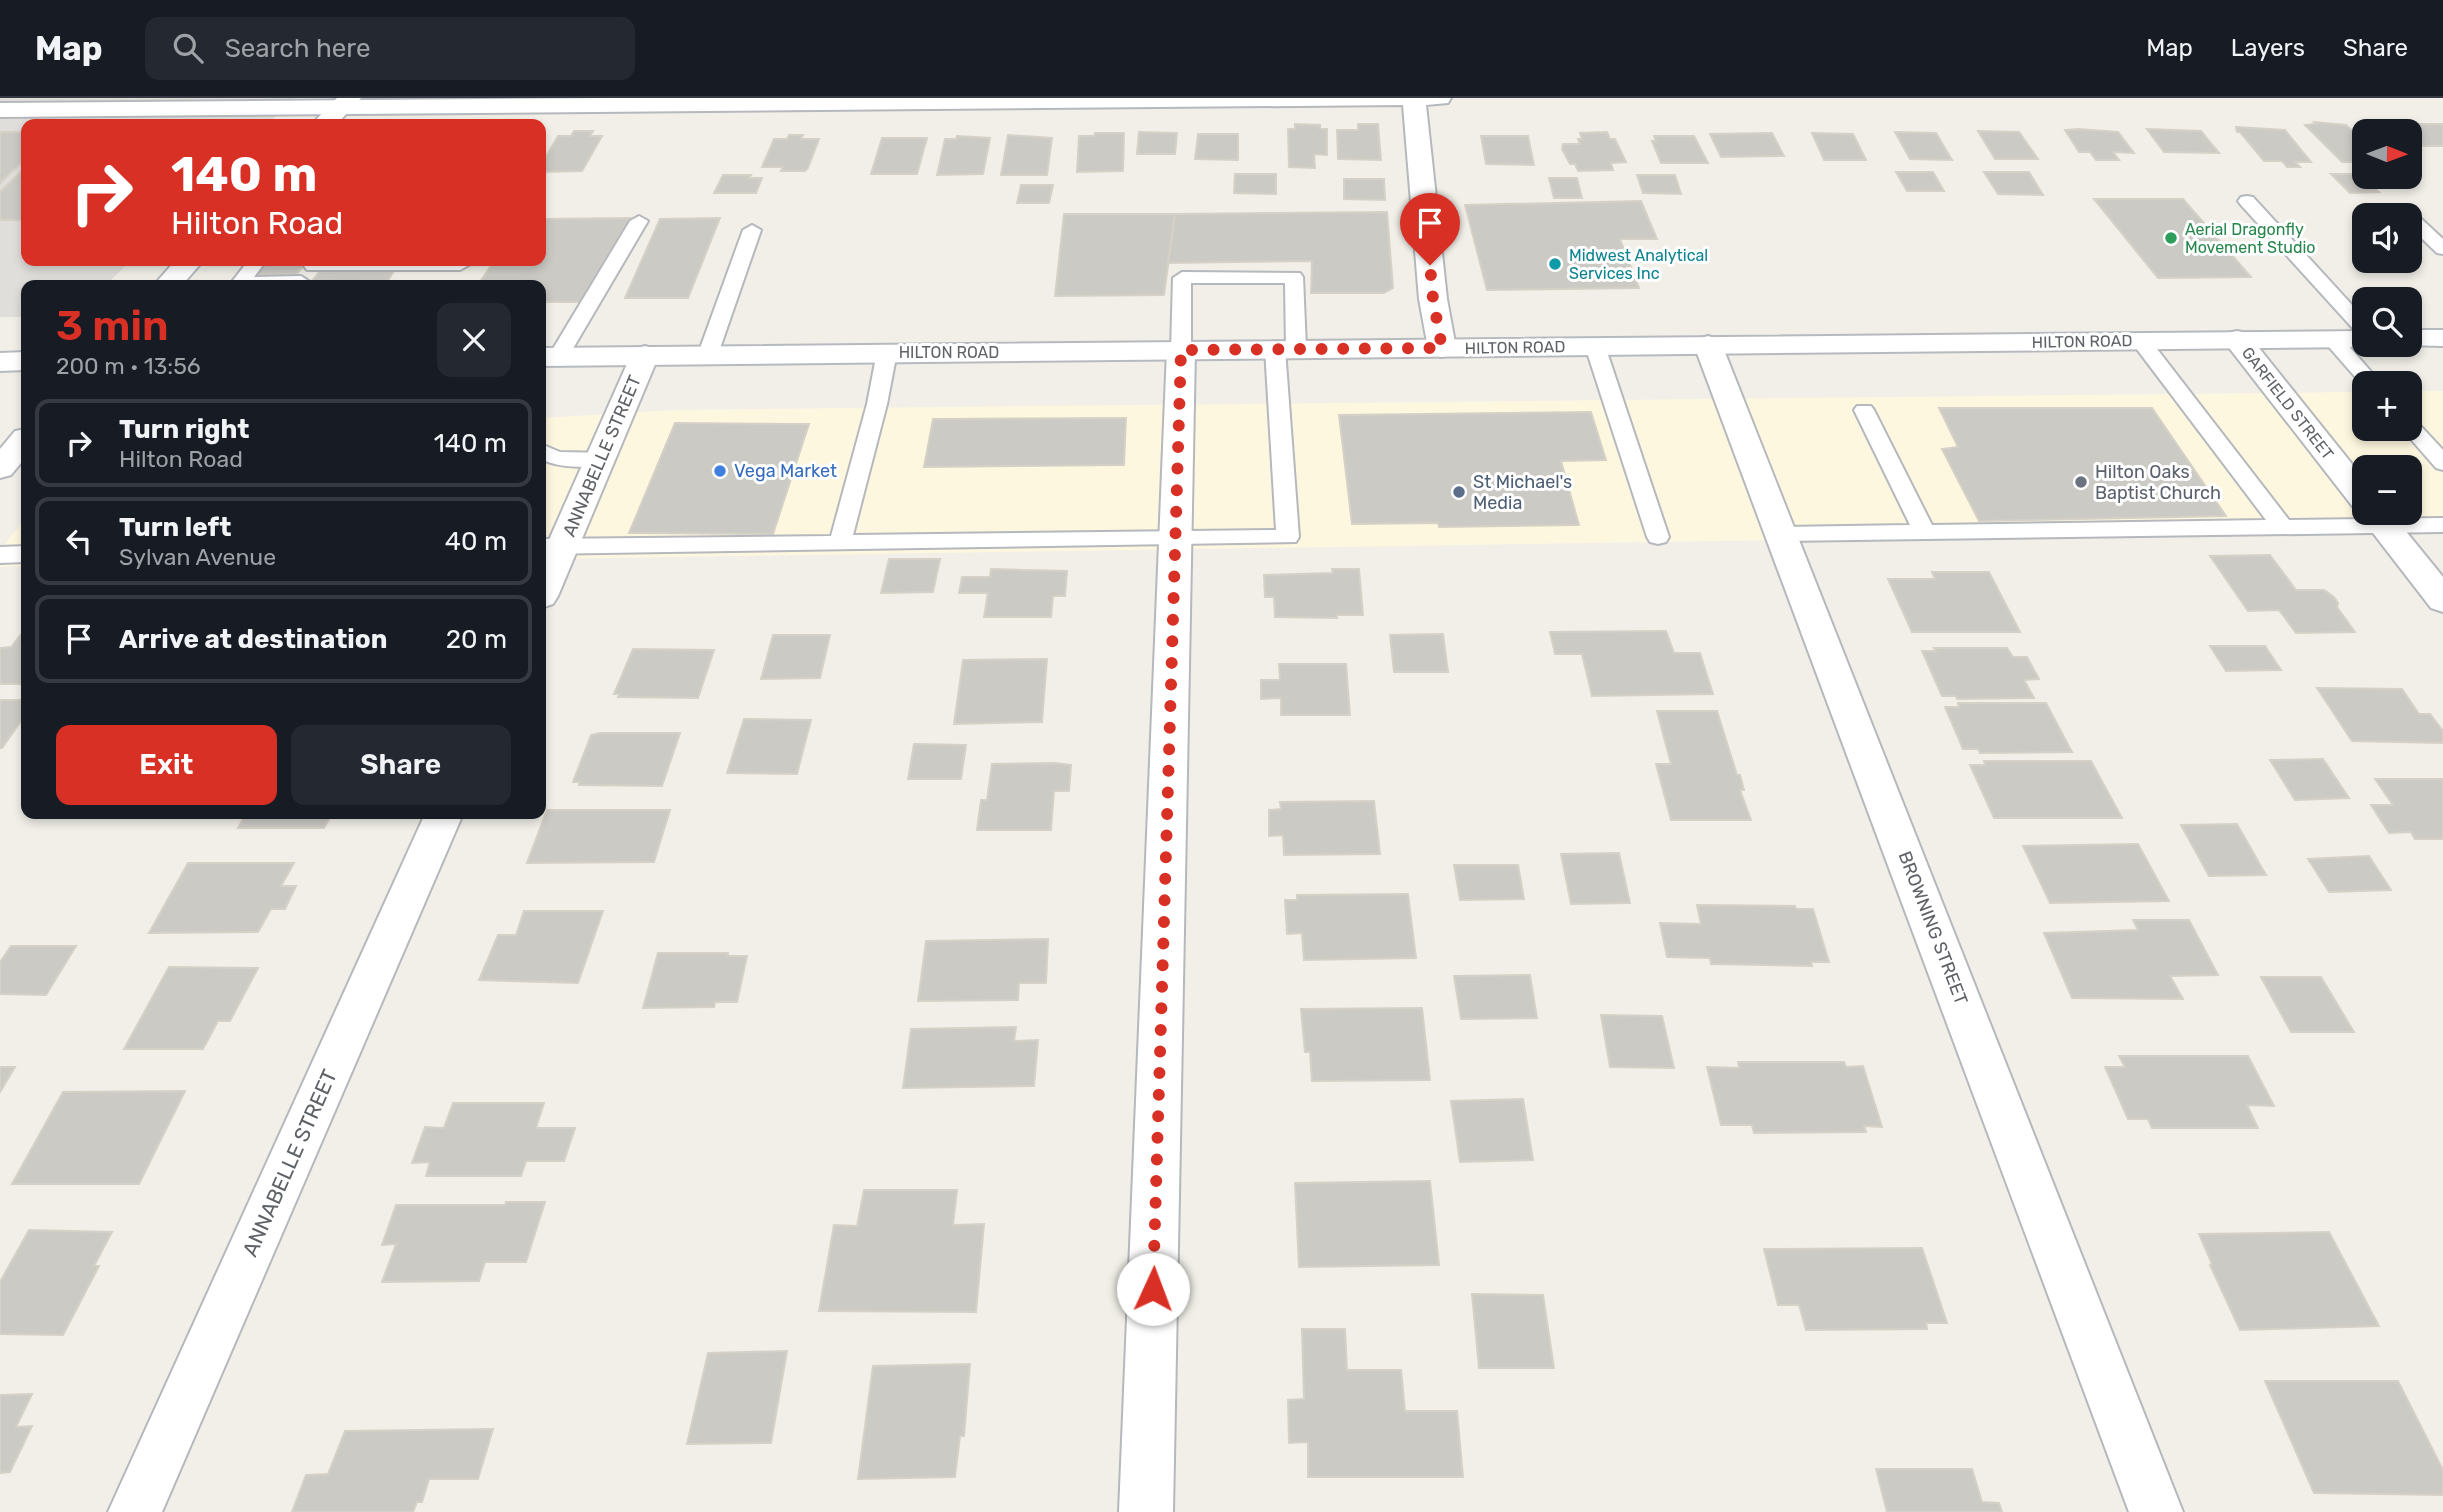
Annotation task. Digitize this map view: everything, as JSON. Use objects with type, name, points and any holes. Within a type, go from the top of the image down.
[{"type":"street","points":[[1414,98],[1433,299],[1442,348]]},
{"type":"street","points":[[0,110],[338,110],[589,102],[1440,98]]},
{"type":"street","points":[[172,280],[185,266]]},
{"type":"street","name":"HILTON ROAD","points":[[549,357],[2352,338]]},
{"type":"street","points":[[2422,338],[2443,338]]},
{"type":"street","name":"GARFIELD STREET","points":[[2237,339],[2352,485]]},
{"type":"street","name":"BROWNING STREET","points":[[1708,345],[1783,534],[2156,1512]]},
{"type":"street","points":[[1146,1512],[1181,350]]},
{"type":"street","name":"ANNABELLE STREET","points":[[546,574],[552,547],[602,458],[645,355]]},
{"type":"street","points":[[0,362],[21,361]]},
{"type":"street","points":[[0,468],[21,444]]},
{"type":"street","points":[[2384,525],[2443,600]]},
{"type":"street","name":"ANNABELLE STREET","points":[[135,1512],[442,819]]},
{"type":"lane","points":[[2247,201],[2352,316]]},
{"type":"lane","points":[[549,357],[639,220]]},
{"type":"lane","points":[[708,355],[752,230]]},
{"type":"lane","points":[[2422,230],[2443,249]]},
{"type":"lane","points":[[242,280],[253,266]]},
{"type":"lane","points":[[552,547],[1288,537],[1286,349],[1294,277],[1182,278],[1181,350]]},
{"type":"lane","points":[[2332,339],[2360,371]]},
{"type":"lane","points":[[2140,340],[2284,528]]},
{"type":"lane","points":[[1595,346],[1658,537]]},
{"type":"lane","points":[[841,542],[877,404],[887,352]]},
{"type":"lane","points":[[1864,410],[1925,532]]},
{"type":"lane","points":[[2422,439],[2443,463]]},
{"type":"lane","points":[[546,453],[557,458],[602,458]]},
{"type":"lane","points":[[1783,534],[2284,528],[2352,522]]},
{"type":"lane","points":[[2422,523],[2443,525]]},
{"type":"lane","points":[[0,555],[21,554]]},
{"type":"shaded area","points":[[0,98],[294,98],[273,119],[21,119],[21,266],[125,266],[111,280],[21,280],[21,317],[0,317]]},
{"type":"shaded area","points":[[2422,391],[2443,391],[2443,530],[546,559],[546,418],[675,410],[2352,392],[2352,441],[2422,441]]},
{"type":"shaded area","points":[[21,524],[21,566],[0,567],[0,550]]},
{"type":"building","points":[[2314,122],[2346,125],[2352,131],[2352,162],[2342,162],[2305,125],[2316,124]]},
{"type":"building","points":[[1295,124],[1320,125],[1320,129],[1327,129],[1327,155],[1314,154],[1315,168],[1289,167],[1288,129],[1295,129]]},
{"type":"building","points":[[1358,124],[1378,124],[1381,160],[1338,159],[1337,130],[1358,130]]},
{"type":"building","points":[[2422,124],[2443,124],[2443,146],[2422,146]]},
{"type":"building","points":[[2236,127],[2285,130],[2311,162],[2295,162],[2300,167],[2287,167],[2282,161],[2264,161],[2240,132],[2237,132]]},
{"type":"building","points":[[2147,129],[2201,131],[2219,153],[2164,152]]},
{"type":"building","points":[[2065,130],[2118,132],[2134,153],[2113,152],[2119,160],[2096,160],[2090,152],[2079,152]]},
{"type":"building","points":[[574,131],[593,131],[590,136],[602,136],[582,171],[546,172],[546,156],[558,136],[571,136]]},
{"type":"building","points":[[1978,131],[2019,132],[2038,159],[1995,159]]},
{"type":"building","points":[[0,132],[21,132],[21,163],[0,183]]},
{"type":"building","points":[[1139,132],[1177,133],[1175,154],[1137,154]]},
{"type":"building","points":[[1607,132],[1610,139],[1615,139],[1626,162],[1611,163],[1613,170],[1578,171],[1575,164],[1570,164],[1562,149],[1563,144],[1580,144],[1580,133]]},
{"type":"building","points":[[1895,132],[1936,133],[1952,160],[1910,159]]},
{"type":"building","points":[[1095,133],[1124,133],[1123,171],[1077,172],[1079,136],[1094,136]]},
{"type":"building","points":[[1772,133],[1784,156],[1721,157],[1710,134]]},
{"type":"building","points":[[1812,133],[1853,134],[1866,160],[1824,160]]},
{"type":"building","points":[[1198,134],[1238,134],[1238,160],[1195,159]]},
{"type":"building","points":[[789,135],[803,135],[801,139],[819,139],[808,168],[805,171],[781,171],[783,167],[762,167],[774,139],[787,139]]},
{"type":"building","points":[[1008,135],[1052,138],[1047,175],[1001,175]]},
{"type":"building","points":[[957,136],[990,138],[983,174],[937,175],[945,139],[956,139]]},
{"type":"building","points":[[1481,136],[1528,136],[1534,165],[1486,164]]},
{"type":"building","points":[[1654,136],[1694,136],[1708,163],[1661,163],[1652,141],[1656,141]]},
{"type":"building","points":[[882,138],[927,138],[917,174],[871,174]]},
{"type":"building","points":[[21,172],[21,220],[0,220],[0,192]]},
{"type":"building","points":[[1896,172],[1933,172],[1944,191],[1907,191]]},
{"type":"building","points":[[1984,172],[2029,172],[2043,195],[1998,194]]},
{"type":"building","points":[[1235,174],[1276,174],[1276,194],[1234,193]]},
{"type":"building","points":[[2331,174],[2352,174],[2352,189],[2376,189],[2379,192],[2350,193]]},
{"type":"building","points":[[723,175],[751,175],[749,178],[762,178],[756,193],[714,193]]},
{"type":"building","points":[[1637,175],[1675,175],[1681,194],[1643,193]]},
{"type":"building","points":[[1549,178],[1577,178],[1582,198],[1554,198]]},
{"type":"building","points":[[1344,179],[1384,179],[1385,200],[1344,199]]},
{"type":"building","points":[[1021,185],[1053,185],[1049,203],[1017,203]]},
{"type":"building","name":"Aerial Dragonfly Movement Studio","points":[[2094,199],[2183,199],[2251,277],[2158,278]]},
{"type":"building","name":"Midwest Analytical Services Inc","points":[[1641,201],[1657,239],[1620,239],[1639,288],[1487,290],[1465,205]]},
{"type":"building","points":[[1387,212],[1393,288],[1384,293],[1311,293],[1312,261],[1168,263],[1175,214]]},
{"type":"building","points":[[1064,214],[1175,214],[1164,295],[1055,296]]},
{"type":"building","points":[[630,218],[580,302],[546,302],[546,280],[481,280],[491,266],[546,266],[546,219]]},
{"type":"building","points":[[720,218],[688,298],[625,298],[660,219]]},
{"type":"building","points":[[259,266],[303,266],[297,274],[253,275]]},
{"type":"building","points":[[394,271],[388,280],[313,280],[319,272]]},
{"type":"building","name":"Hilton Oaks Baptist Church","points":[[1939,408],[2152,408],[2226,516],[1979,521],[1942,449],[1958,447]]},
{"type":"building","name":"St Michael's Media","points":[[1591,412],[1606,460],[1561,461],[1579,525],[1439,527],[1438,523],[1352,524],[1339,415]]},
{"type":"building","points":[[1126,418],[1124,465],[924,467],[933,419]]},
{"type":"building","points":[[675,423],[809,424],[773,534],[629,533]]},
{"type":"building","points":[[2270,555],[2296,590],[2324,590],[2334,597],[2338,603],[2337,607],[2355,632],[2296,633],[2279,610],[2248,611],[2210,556]]},
{"type":"building","points":[[889,559],[940,559],[933,592],[881,593]]},
{"type":"building","points":[[991,569],[1067,571],[1065,596],[1053,596],[1051,617],[984,617],[988,593],[959,593],[962,577],[990,577]]},
{"type":"building","points":[[1332,569],[1359,569],[1363,615],[1337,615],[1337,618],[1275,617],[1274,597],[1265,597],[1264,575],[1333,573]]},
{"type":"building","points":[[1932,572],[1989,572],[2020,632],[1912,632],[1888,579],[1935,579]]},
{"type":"building","points":[[1666,631],[1674,653],[1700,653],[1713,694],[1592,696],[1582,654],[1555,654],[1550,632]]},
{"type":"building","points":[[21,634],[21,684],[0,684],[0,648],[11,647]]},
{"type":"building","points":[[1443,634],[1448,672],[1394,672],[1390,635]]},
{"type":"building","points":[[773,635],[830,635],[820,678],[761,679]]},
{"type":"building","points":[[2210,646],[2265,646],[2281,670],[2226,671]]},
{"type":"building","points":[[1934,648],[2007,648],[2013,657],[2027,657],[2039,679],[2024,680],[2034,698],[1957,699],[1956,696],[1942,696],[1922,651],[1936,651]]},
{"type":"building","points":[[633,649],[714,650],[698,698],[618,697],[619,694],[614,694]]},
{"type":"building","points":[[1047,659],[1042,722],[954,724],[963,660]]},
{"type":"building","points":[[1279,664],[1346,664],[1350,715],[1281,715],[1281,698],[1261,699],[1261,680],[1280,680]]},
{"type":"building","points":[[2317,688],[2402,689],[2419,714],[2430,714],[2443,731],[2443,743],[2352,741]]},
{"type":"building","points":[[0,700],[21,700],[21,721],[0,748]]},
{"type":"building","points":[[1958,703],[2046,703],[2072,752],[1980,753],[1978,749],[1963,749],[1945,707],[1959,707]]},
{"type":"building","points":[[1657,711],[1717,711],[1737,775],[1740,775],[1744,790],[1740,790],[1751,820],[1671,820],[1656,764],[1671,764]]},
{"type":"building","points":[[744,719],[811,720],[797,774],[727,773]]},
{"type":"building","points":[[680,733],[662,786],[579,785],[580,782],[573,782],[591,735]]},
{"type":"building","points":[[914,744],[966,745],[961,779],[908,779]]},
{"type":"building","points":[[2323,759],[2349,798],[2295,800],[2270,760]]},
{"type":"building","points":[[1984,761],[2091,761],[2122,818],[1994,818],[1970,765],[1985,765]]},
{"type":"building","points":[[992,764],[1071,765],[1069,791],[1054,791],[1051,830],[977,830],[981,800],[987,800]]},
{"type":"building","points":[[2375,779],[2443,779],[2443,839],[2415,839],[2411,832],[2389,833],[2371,805],[2393,805]]},
{"type":"building","points":[[1374,801],[1380,854],[1284,855],[1283,835],[1269,836],[1269,810],[1281,809],[1280,802]]},
{"type":"building","points":[[547,810],[670,810],[654,862],[527,863],[544,819],[546,819]]},
{"type":"building","points":[[243,819],[329,819],[324,828],[238,828]]},
{"type":"building","points":[[2237,824],[2266,875],[2209,876],[2181,825]]},
{"type":"building","points":[[2138,844],[2169,901],[2050,903],[2023,846]]},
{"type":"building","points":[[1619,853],[1630,903],[1571,904],[1561,854]]},
{"type":"building","points":[[2369,856],[2391,890],[2329,892],[2308,859]]},
{"type":"building","points":[[188,863],[294,863],[281,886],[296,886],[285,909],[271,909],[258,932],[149,933]]},
{"type":"building","points":[[1454,865],[1518,865],[1524,899],[1460,900]]},
{"type":"building","points":[[1408,894],[1416,958],[1304,960],[1302,933],[1287,934],[1285,900],[1297,900],[1297,895]]},
{"type":"building","points":[[1697,905],[1795,906],[1796,909],[1813,909],[1829,962],[1811,962],[1812,966],[1711,964],[1710,958],[1667,957],[1660,923],[1701,924]]},
{"type":"building","points":[[524,911],[603,911],[578,983],[479,980],[498,935],[516,935]]},
{"type":"building","points":[[2133,920],[2189,920],[2218,975],[2170,976],[2183,999],[2072,998],[2044,933],[2138,930]]},
{"type":"building","points":[[1048,939],[1046,983],[1019,983],[1018,1000],[918,1001],[926,941]]},
{"type":"building","points":[[11,946],[76,946],[46,995],[0,994],[0,962]]},
{"type":"building","points":[[658,953],[728,953],[728,956],[747,956],[737,1002],[715,1002],[714,1007],[643,1008]]},
{"type":"building","points":[[169,967],[258,968],[230,1021],[218,1021],[203,1049],[124,1049]]},
{"type":"building","points":[[1530,975],[1537,1018],[1461,1019],[1454,976]]},
{"type":"building","points":[[2261,977],[2321,977],[2354,1032],[2291,1032]]},
{"type":"building","points":[[1422,1008],[1430,1080],[1312,1081],[1310,1052],[1305,1052],[1301,1009]]},
{"type":"building","points":[[1601,1015],[1662,1016],[1674,1068],[1610,1067]]},
{"type":"building","points":[[1016,1027],[1014,1041],[1038,1040],[1034,1086],[903,1088],[911,1029]]},
{"type":"building","points":[[2119,1056],[2248,1056],[2274,1106],[2247,1105],[2258,1128],[2152,1128],[2148,1119],[2128,1119],[2105,1067],[2125,1067]]},
{"type":"building","points":[[1738,1062],[1844,1062],[1846,1067],[1863,1066],[1882,1127],[1864,1126],[1866,1132],[1754,1133],[1752,1125],[1721,1125],[1707,1067],[1739,1068]]},
{"type":"building","points":[[0,1067],[15,1067],[0,1092]]},
{"type":"building","points":[[185,1091],[139,1184],[12,1184],[63,1092]]},
{"type":"building","points":[[1523,1099],[1533,1160],[1460,1162],[1451,1101]]},
{"type":"building","points":[[453,1103],[544,1103],[536,1128],[575,1128],[564,1161],[526,1161],[521,1176],[426,1176],[430,1162],[412,1163],[425,1127],[444,1128]]},
{"type":"building","points":[[1430,1181],[1439,1265],[1299,1267],[1295,1183]]},
{"type":"building","points":[[864,1190],[957,1190],[953,1225],[984,1224],[976,1312],[819,1311],[834,1225],[857,1226]]},
{"type":"building","points":[[506,1202],[545,1202],[526,1262],[485,1262],[479,1281],[382,1282],[396,1244],[382,1245],[396,1205],[505,1205]]},
{"type":"building","points":[[29,1230],[112,1232],[94,1266],[99,1266],[63,1335],[0,1334],[0,1282]]},
{"type":"building","points":[[2329,1232],[2379,1326],[2240,1330],[2199,1234]]},
{"type":"building","points":[[1922,1248],[1947,1323],[1926,1323],[1927,1329],[1806,1330],[1799,1305],[1778,1305],[1764,1249]]},
{"type":"building","points":[[1472,1294],[1543,1295],[1554,1368],[1479,1368]]},
{"type":"building","points":[[1302,1329],[1345,1329],[1347,1370],[1401,1370],[1405,1411],[1457,1411],[1463,1477],[1308,1477],[1308,1442],[1289,1443],[1288,1400],[1304,1399]]},
{"type":"building","points":[[787,1351],[771,1443],[687,1444],[708,1353]]},
{"type":"building","points":[[970,1364],[964,1436],[960,1436],[955,1477],[858,1479],[873,1366]]},
{"type":"building","points":[[2265,1381],[2398,1381],[2443,1470],[2443,1495],[2314,1493]]},
{"type":"building","points":[[32,1394],[16,1427],[32,1426],[10,1472],[0,1473],[0,1395]]},
{"type":"building","points":[[493,1429],[478,1479],[429,1479],[422,1502],[417,1502],[413,1512],[292,1512],[306,1475],[328,1474],[345,1431]]},
{"type":"building","points":[[1876,1469],[1972,1469],[1982,1502],[1999,1503],[2002,1512],[1887,1512]]},
{"type":"place","name":"Aerial Dragonfly Movement Studio","points":[[2171,238]]},
{"type":"place","name":"Midwest Analytical Services Inc","points":[[1555,264]]},
{"type":"place","name":"Vega Market","points":[[720,471]]},
{"type":"place","name":"Hilton Oaks Baptist Church","points":[[2081,482]]},
{"type":"place","name":"St Michael's Media","points":[[1459,492]]},
{"type":"route","points":[[1153,1289],[1181,350],[1442,348],[1430,265]]}]
